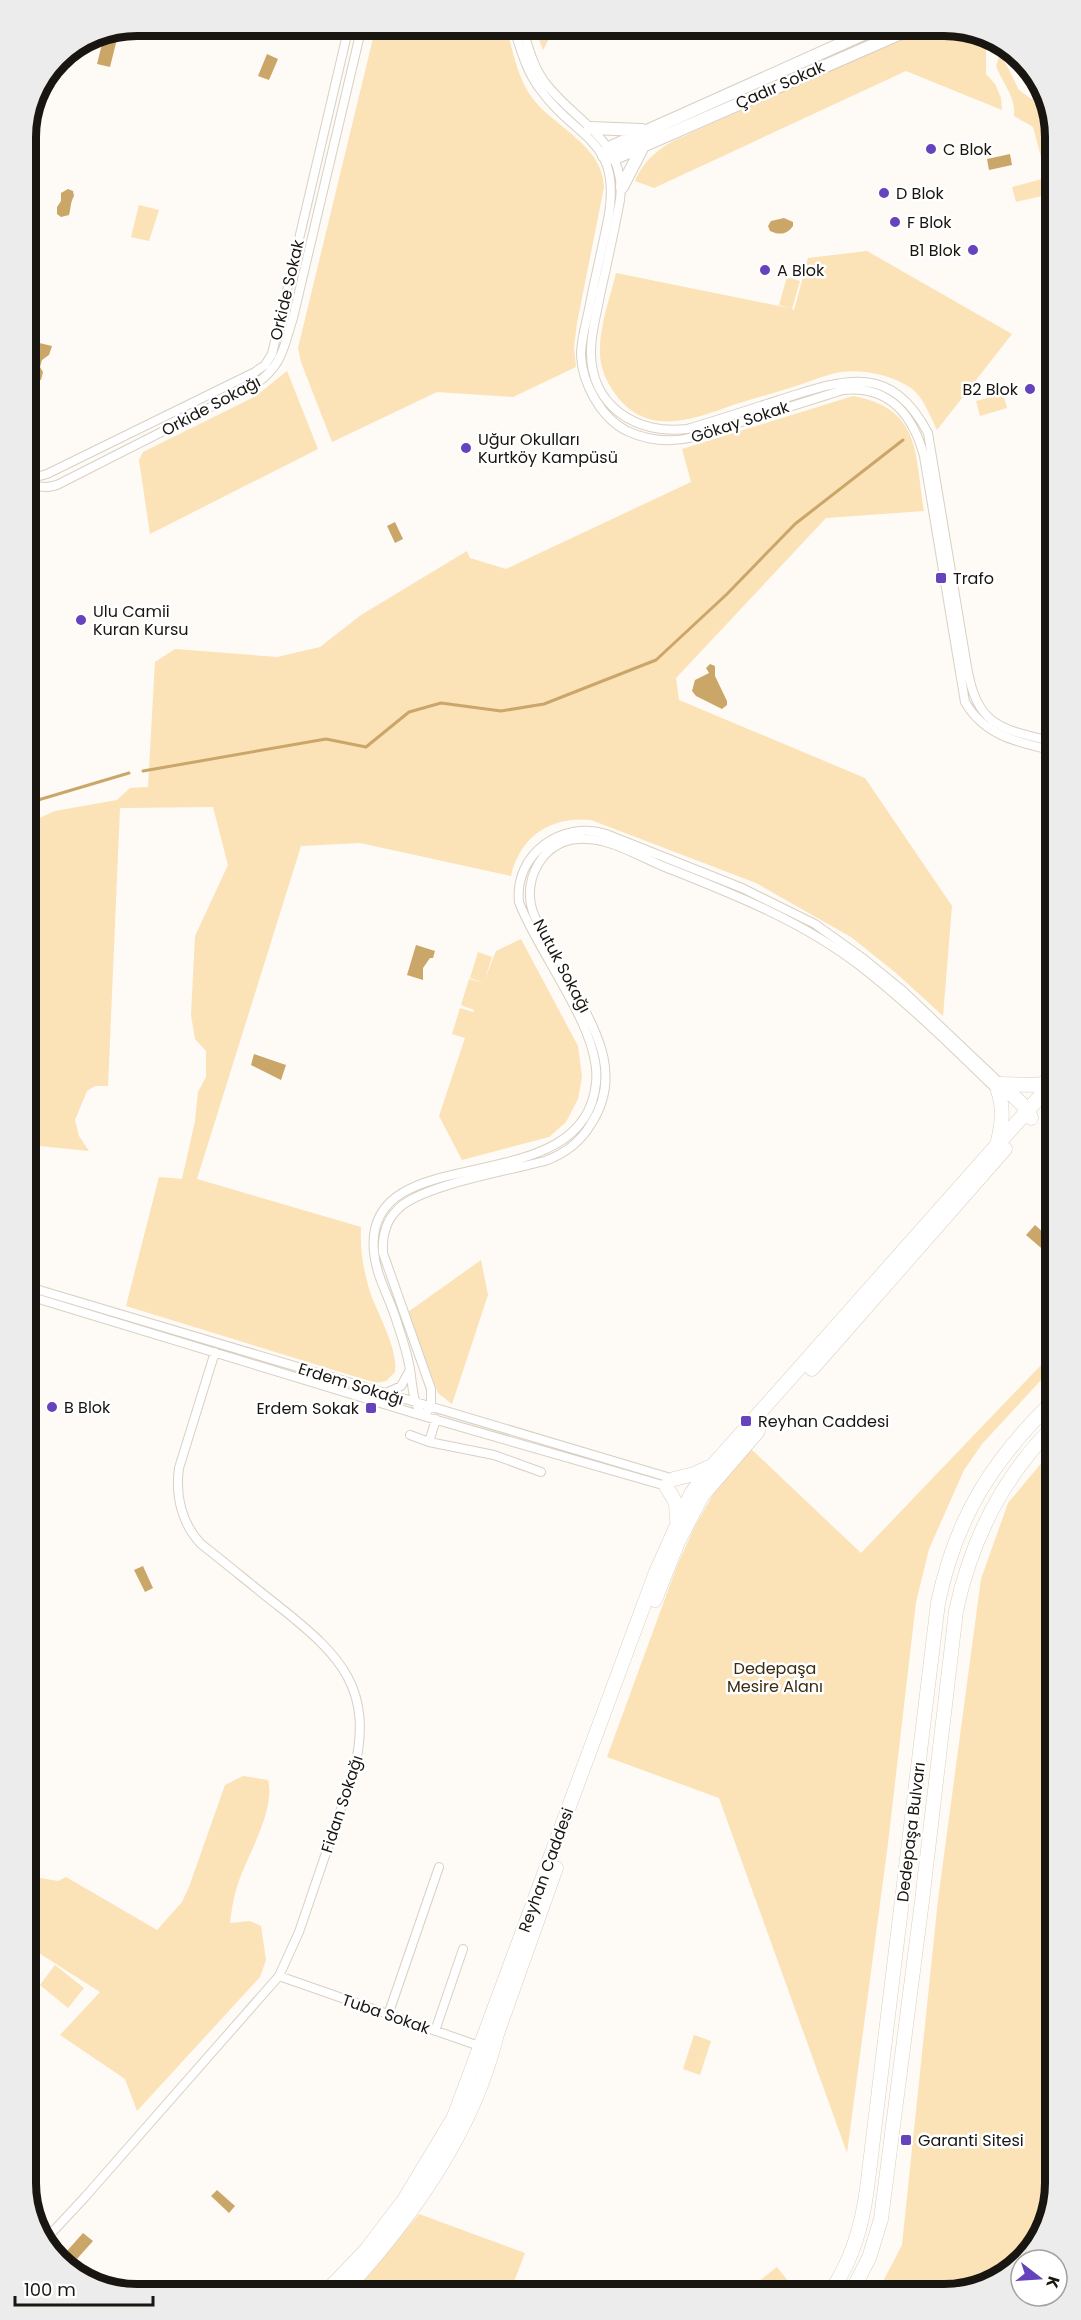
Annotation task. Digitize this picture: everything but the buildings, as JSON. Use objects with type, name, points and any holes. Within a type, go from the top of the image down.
[{"type":"main road","points":[[999,1088],[1038,1086],[1045,1084]]},
{"type":"main road","points":[[999,1088],[1027,1115]]},
{"type":"main road","points":[[998,1143],[1002,1120],[999,1088]]},
{"type":"main road","name":"Reyhan Caddesi","points":[[351,2284],[388,2241],[440,2167],[462,2130],[487,2049],[656,1572],[677,1524],[719,1459],[998,1143],[1027,1115],[1045,1091]]},
{"type":"main road","points":[[670,1483],[696,1492],[1027,1115],[1045,1100]]},
{"type":"main road","name":"Dedepaşa Bulvarı","points":[[836,2284],[854,2249],[867,2189],[938,1603],[943,1579],[959,1530],[984,1483],[1016,1439],[1045,1409]]},
{"type":"main road","name":"Dedepaşa Bulvarı","points":[[856,2284],[869,2258],[881,2219],[956,1611],[961,1588],[974,1547],[994,1504],[1023,1461],[1045,1436]]},
{"type":"main road","points":[[670,1483],[699,1472],[719,1459]]},
{"type":"main road","points":[[670,1483],[676,1503],[677,1524]]},
{"type":"main road","name":"Reyhan Caddesi","points":[[334,2284],[366,2250],[409,2191],[454,2117],[487,2049],[497,2034],[618,1697],[696,1492]]},
{"type":"street","name":"Orkide Sokak","points":[[36,477],[48,474],[255,372],[269,360],[347,36]]},
{"type":"street","name":"Orkide Sokağı","points":[[36,486],[57,485],[256,384],[273,370],[281,358],[293,318],[360,36]]},
{"type":"street","name":"Gökay Sokak","points":[[517,36],[531,75],[539,89],[551,103],[609,154],[612,195],[581,354],[588,384],[606,415],[615,424],[634,434],[675,441],[843,390],[866,391],[888,399],[903,411],[919,437],[970,684],[978,706],[995,723],[1017,733],[1045,740]]},
{"type":"street","name":"Gökay Sokak","points":[[525,36],[536,68],[546,84],[590,128],[620,169],[622,187],[591,350],[596,380],[603,395],[627,418],[654,429],[670,431],[687,429],[842,381],[874,383],[888,389],[910,405],[928,433],[962,693],[980,723],[1003,737],[1045,748]]},
{"type":"street","name":"Çadır Sokak","points":[[609,154],[643,146],[717,106],[860,36]]},
{"type":"street","name":"Çadır Sokak","points":[[609,154],[649,130],[717,106],[892,36]]},
{"type":"street","points":[[590,128],[649,130]]},
{"type":"street","points":[[322,137],[335,140]]},
{"type":"street","points":[[622,187],[643,146]]},
{"type":"street","name":"Nutuk Sokağı","points":[[423,1416],[415,1402],[410,1369],[392,1308],[381,1281],[374,1251],[375,1231],[386,1206],[400,1194],[421,1183],[550,1149],[570,1135],[580,1123],[590,1107],[595,1091],[596,1062],[588,1035],[519,902],[520,883],[527,864],[541,846],[552,839],[575,831],[596,831],[606,834],[742,888],[815,924],[902,990],[999,1088]]},
{"type":"street","name":"Nutuk Sokağı","points":[[431,1407],[431,1389],[385,1263],[382,1243],[390,1219],[398,1208],[419,1194],[545,1161],[561,1154],[581,1138],[590,1127],[600,1110],[604,1093],[606,1068],[596,1030],[535,917],[529,900],[536,867],[556,845],[580,838],[610,844],[755,903],[797,923],[859,965],[999,1088]]},
{"type":"street","name":"Erdem Sokağı","points":[[36,1289],[415,1402],[670,1483]]},
{"type":"street","name":"Erdem Sokağı","points":[[36,1298],[423,1416],[670,1483]]},
{"type":"street","name":"Fidan Sokağı","points":[[50,2234],[279,1976],[299,1932],[354,1771],[360,1745],[361,1724],[351,1681],[329,1650],[315,1635],[201,1544],[192,1534],[185,1520],[177,1485],[179,1468],[215,1352]]},
{"type":"street","points":[[384,1393],[397,1390],[410,1369]]},
{"type":"street","points":[[423,1416],[431,1407]]},
{"type":"street","points":[[429,1442],[436,1419]]},
{"type":"street","points":[[410,1435],[429,1442],[494,1455],[541,1472]]},
{"type":"street","points":[[388,2015],[439,1867]]},
{"type":"street","points":[[435,2031],[463,1949]]},
{"type":"street","name":"Tuba Sokak","points":[[279,1976],[487,2049]]},
{"type":"green space","points":[[374,36],[509,36],[516,64],[533,99],[577,138],[596,160],[602,173],[604,187],[577,323],[574,347],[576,367],[513,397],[437,392],[332,442],[301,362],[298,348]]},
{"type":"green space","points":[[538,36],[551,36],[543,50]]},
{"type":"green space","points":[[908,36],[951,36],[986,48],[986,74],[995,84],[1001,98],[1002,110],[906,71],[654,188],[635,181],[650,158],[671,142],[885,44]]},
{"type":"green space","points":[[1000,54],[1018,89],[1031,99],[1037,98],[1044,124],[1045,171],[1033,127],[1014,116],[1011,97],[996,66]]},
{"type":"green space","points":[[1042,179],[1045,195],[1016,202],[1012,187]]},
{"type":"green space","points":[[139,205],[159,210],[149,241],[131,237]]},
{"type":"green space","points":[[867,251],[1012,334],[937,430],[916,392],[903,383],[868,372],[835,373],[704,415],[672,421],[657,421],[642,417],[616,395],[607,380],[601,364],[600,343],[616,273],[789,308],[779,305],[787,277],[800,281],[792,309],[794,310],[808,258]]},
{"type":"green space","points":[[287,371],[318,449],[150,534],[139,460],[143,452],[256,396]]},
{"type":"green space","points":[[1003,394],[1007,408],[980,416],[976,401]]},
{"type":"green space","points":[[853,396],[875,402],[892,411],[903,423],[911,437],[916,453],[924,511],[826,518],[676,678],[679,700],[865,778],[952,906],[943,1016],[896,973],[851,937],[756,883],[591,820],[563,821],[539,831],[522,850],[511,876],[360,843],[301,846],[197,1179],[361,1227],[366,1275],[370,1292],[391,1342],[395,1372],[386,1381],[376,1383],[126,1306],[159,1177],[182,1179],[195,1121],[198,1092],[206,1077],[206,1051],[195,1039],[191,1015],[195,936],[228,865],[213,807],[120,808],[108,1086],[95,1086],[87,1091],[75,1120],[79,1136],[89,1151],[36,1146],[36,819],[55,811],[117,800],[130,788],[148,787],[155,662],[175,649],[277,657],[320,647],[361,615],[467,551],[470,558],[506,569],[691,482],[682,449]]},
{"type":"green space","points":[[521,939],[578,1046],[582,1077],[578,1099],[566,1122],[549,1137],[462,1160],[439,1116],[465,1038],[452,1034],[460,1008],[473,1012],[474,1010],[461,1005],[469,979],[484,983],[470,978],[478,952],[492,957],[485,979],[496,951]]},
{"type":"green space","points":[[481,1260],[488,1295],[452,1404],[438,1393],[408,1312]]},
{"type":"green space","name":"Dedepaşa Mesire Alanı","points":[[1045,1363],[1045,1376],[982,1444],[964,1470],[929,1549],[916,1602],[888,1843],[847,2153],[719,1798],[607,1757],[677,1566],[695,1526],[714,1493],[749,1447],[861,1553]]},
{"type":"green space","points":[[36,1373],[40,1374],[36,1386]]},
{"type":"green space","points":[[1045,1459],[1044,2196],[1040,2216],[1028,2239],[1021,2248],[1009,2248],[1009,2260],[995,2270],[977,2279],[964,2282],[882,2284],[902,2245],[938,1900],[981,1579],[1008,1503]]},
{"type":"green space","points":[[36,1715],[40,1727],[36,1733]]},
{"type":"green space","points":[[243,1776],[268,1780],[268,1803],[265,1815],[237,1885],[230,1923],[250,1921],[261,1926],[266,1960],[260,1977],[137,2111],[125,2079],[60,2035],[100,1992],[36,1951],[36,1887],[40,1878],[58,1881],[66,1877],[157,1930],[182,1902],[225,1785]]},
{"type":"green space","points":[[55,1965],[84,1988],[68,2008],[40,1985]]},
{"type":"green space","points":[[694,2035],[711,2041],[700,2075],[683,2069]]},
{"type":"green space","points":[[419,2214],[525,2253],[513,2284],[361,2284]]},
{"type":"green space","points":[[777,2267],[788,2281],[784,2284],[760,2284],[758,2282]]},
{"type":"shaded area","points":[[117,38],[110,67],[97,64],[103,42]]},
{"type":"shaded area","points":[[267,54],[278,59],[269,80],[258,76]]},
{"type":"shaded area","points":[[1010,154],[1012,165],[989,170],[987,159]]},
{"type":"shaded area","points":[[68,189],[73,191],[74,196],[69,215],[61,217],[57,214],[57,207],[61,201],[61,193]]},
{"type":"shaded area","points":[[784,218],[793,222],[791,229],[783,233],[770,231],[768,226],[771,221]]},
{"type":"shaded area","points":[[36,342],[52,346],[49,355],[42,360],[41,380],[36,379]]},
{"type":"shaded area","points":[[395,522],[403,539],[395,543],[387,526]]},
{"type":"shaded area","points":[[710,664],[715,666],[715,676],[727,701],[727,705],[722,709],[696,696],[692,691],[695,680],[709,673],[706,668]]},
{"type":"shaded area","points":[[416,945],[435,951],[433,958],[430,958],[423,968],[423,980],[407,975]]},
{"type":"shaded area","points":[[254,1054],[286,1065],[281,1080],[251,1065]]},
{"type":"shaded area","points":[[1035,1225],[1045,1234],[1045,1251],[1026,1235]]},
{"type":"shaded area","points":[[143,1566],[153,1588],[145,1592],[134,1570]]},
{"type":"shaded area","points":[[217,2190],[235,2206],[229,2213],[211,2196]]},
{"type":"shaded area","points":[[83,2233],[93,2241],[76,2260],[67,2251]]},
{"type":"waterway","points":[[143,771],[326,739],[366,747],[409,712],[441,703],[501,711],[544,704],[656,660],[727,594],[795,524],[903,440]]},
{"type":"waterway","points":[[36,801],[129,773]]},
{"type":"place","name":"C Blok","points":[[931,149]]},
{"type":"place","name":"D Blok","points":[[884,193]]},
{"type":"place","name":"F Blok","points":[[895,222]]},
{"type":"place","name":"B1 Blok","points":[[973,250]]},
{"type":"place","name":"A Blok","points":[[765,270]]},
{"type":"place","name":"B2 Blok","points":[[1030,389]]},
{"type":"place","name":"Uğur Okulları Kurtköy Kampüsü","points":[[466,448]]},
{"type":"place","name":"Trafo","points":[[941,578]]},
{"type":"place","name":"Ulu Camii Kuran Kursu","points":[[81,620]]},
{"type":"place","name":"B Blok","points":[[52,1407]]},
{"type":"place","name":"Erdem Sokak","points":[[371,1408]]},
{"type":"place","name":"Reyhan Caddesi","points":[[746,1421]]},
{"type":"place","name":"Garanti Sitesi","points":[[906,2140]]}]
